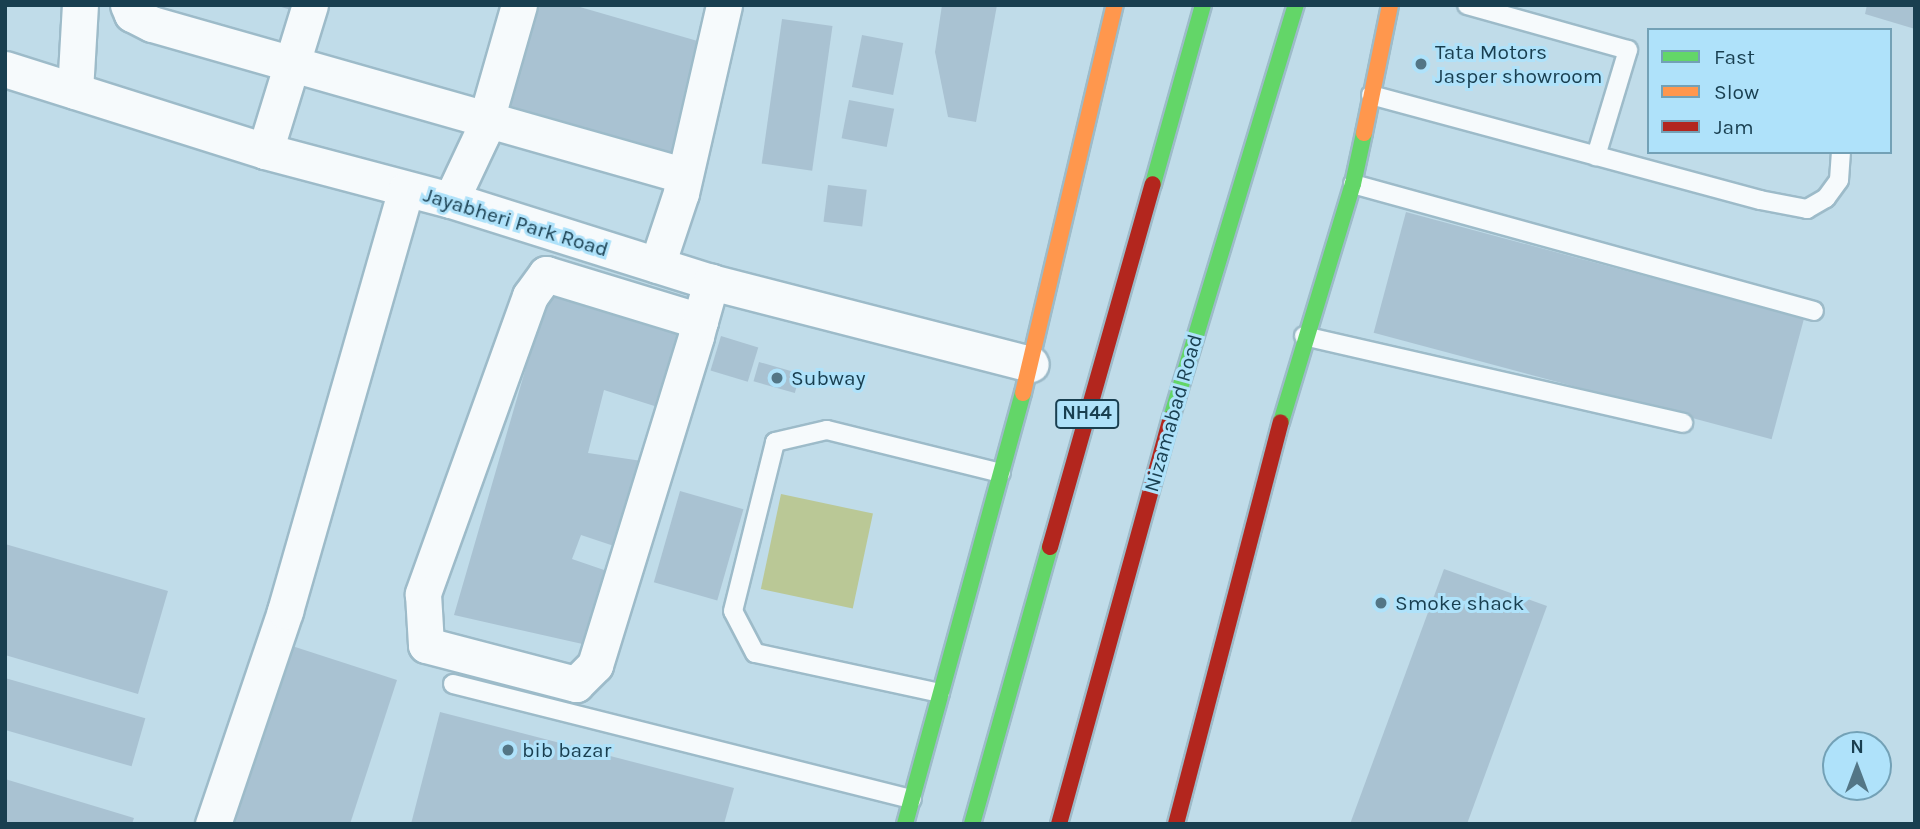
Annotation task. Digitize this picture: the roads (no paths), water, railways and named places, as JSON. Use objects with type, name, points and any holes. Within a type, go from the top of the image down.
[{"type":"main road","points":[[905,824],[1031,364],[1115,5]]},
{"type":"main road","name":"NH44","points":[[972,824],[1203,5]]},
{"type":"main road","name":"Nizamabad Road","points":[[1059,824],[1186,366],[1296,5]]},
{"type":"main road","points":[[1175,824],[1304,336],[1353,184],[1390,5]]},
{"type":"street","points":[[75,91],[80,5]]},
{"type":"street","points":[[128,5],[132,14],[152,24],[485,115],[682,175]]},
{"type":"street","points":[[265,150],[310,5]]},
{"type":"street","points":[[451,200],[482,134],[485,115],[519,5]]},
{"type":"street","points":[[657,265],[681,193],[682,175],[724,5]]},
{"type":"street","name":"Jayabheri Park Road","points":[[5,69],[265,150],[451,200],[711,282],[1031,364]]},
{"type":"street","points":[[213,824],[285,611],[406,190]]},
{"type":"street","points":[[700,321],[546,274],[530,296],[423,594],[426,645],[576,684],[595,665],[700,321],[711,282]]},
{"type":"lane","points":[[1467,5],[1628,50],[1596,156]]},
{"type":"lane","points":[[1371,95],[1807,209],[1826,198],[1839,180],[1841,154]]},
{"type":"lane","points":[[1353,184],[1814,312]]},
{"type":"lane","points":[[1304,336],[1683,423]]},
{"type":"lane","points":[[940,693],[755,653],[733,611],[775,442],[827,430],[1000,473]]},
{"type":"lane","points":[[453,684],[912,799]]},
{"type":"place","name":"Tata Motors Jasper showroom","points":[[1421,64]]},
{"type":"place","name":"Subway","points":[[777,378]]},
{"type":"place","name":"Smoke shack","points":[[1381,603]]},
{"type":"place","name":"bib bazar","points":[[508,750]]}]
